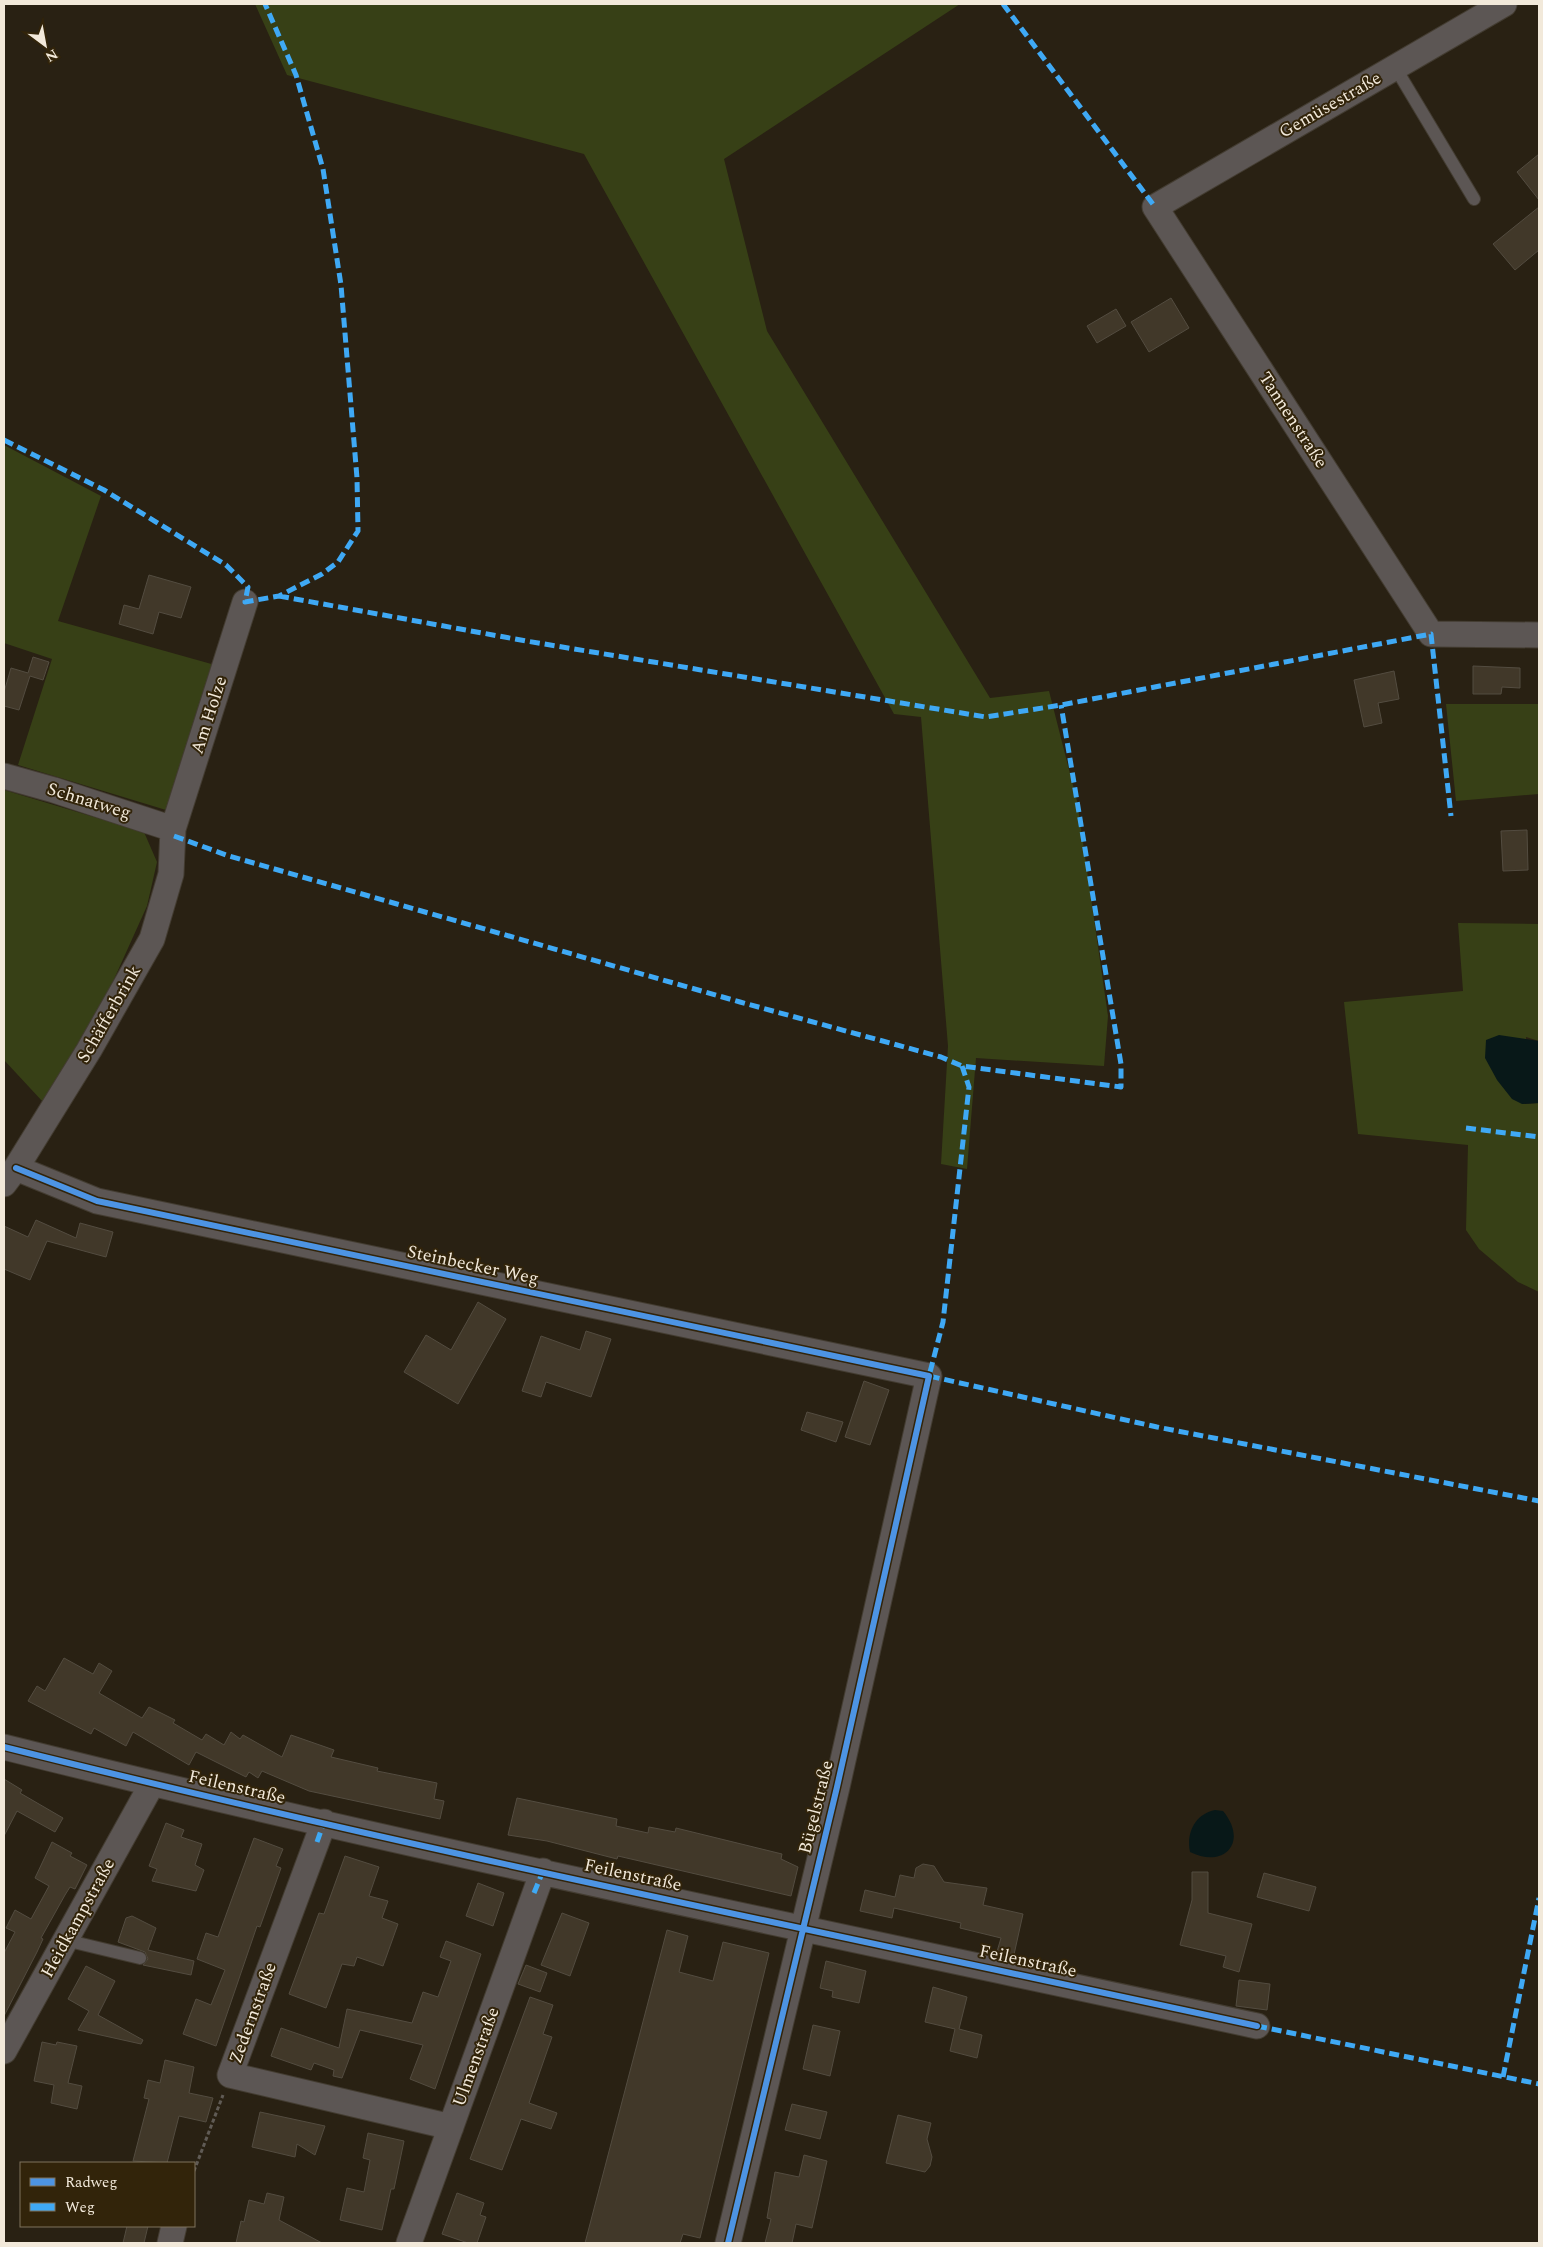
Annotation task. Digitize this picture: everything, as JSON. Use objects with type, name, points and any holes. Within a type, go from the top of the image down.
[{"type":"street","name":"Gemüsestraße","points":[[1155,207],[1504,4]]},
{"type":"street","name":"Tannenstraße","points":[[1155,207],[1431,634],[1539,635]]},
{"type":"street","name":"Am Holze","points":[[173,828],[245,602]]},
{"type":"street","name":"Schnatweg","points":[[4,776],[173,828]]},
{"type":"street","name":"Schäfferbrink","points":[[10,1176],[89,1050],[152,939],[171,874],[173,828]]},
{"type":"street","name":"Steinbecker Weg","points":[[10,1176],[98,1200],[929,1376]]},
{"type":"street","name":"Bügelstraße","points":[[728,2243],[837,1787],[929,1376]]},
{"type":"street","name":"Feilenstraße","points":[[4,1747],[152,1784],[543,1872],[1257,2026]]},
{"type":"street","name":"Heidkampstraße","points":[[4,2051],[152,1784]]},
{"type":"street","name":"Zedernstraße","points":[[324,1822],[230,2076],[451,2127]]},
{"type":"street","name":"Ulmenstraße","points":[[409,2243],[543,1872]]},
{"type":"street","points":[[170,2243],[174,2227]]},
{"type":"lane","points":[[1396,67],[1474,199]]},
{"type":"lane","points":[[65,1940],[140,1958]]},
{"type":"path","points":[[195,2169],[230,2076]]},
{"type":"green space","points":[[255,4],[960,4],[724,159],[767,331],[990,698],[1049,691],[1077,801],[1108,1016],[1104,1066],[976,1058],[967,1169],[941,1164],[948,1046],[921,717],[894,714],[584,154],[287,75]]},
{"type":"green space","points":[[4,445],[101,496],[58,621],[215,665],[173,801],[166,810],[18,765],[52,659],[4,643]]},
{"type":"green space","points":[[1446,704],[1539,704],[1539,794],[1456,801]]},
{"type":"green space","points":[[4,790],[144,832],[157,862],[147,906],[87,1039],[43,1102],[4,1060]]},
{"type":"green space","points":[[1458,923],[1539,924],[1539,1041],[1526,1037],[1522,1104],[1539,1103],[1539,1292],[1518,1282],[1479,1249],[1466,1230],[1468,1145],[1358,1134],[1344,1002],[1463,991]]},
{"type":"shaded area","points":[[1499,1035],[1539,1041],[1539,1103],[1522,1104],[1512,1099],[1497,1080],[1485,1058],[1486,1040]]},
{"type":"shaded area","points":[[1215,1810],[1223,1811],[1234,1833],[1233,1842],[1229,1850],[1222,1855],[1213,1857],[1190,1852],[1189,1838],[1194,1825],[1202,1816]]},
{"type":"building","points":[[1539,154],[1539,200],[1517,172]]},
{"type":"building","points":[[1539,207],[1539,250],[1515,270],[1493,244]]},
{"type":"building","points":[[1171,298],[1189,328],[1149,352],[1131,322]]},
{"type":"building","points":[[1116,309],[1126,326],[1097,343],[1087,326]]},
{"type":"building","points":[[149,575],[191,587],[181,618],[159,612],[153,634],[119,624],[124,605],[139,609]]},
{"type":"building","points":[[33,657],[49,662],[43,680],[30,676],[19,710],[4,706],[4,692],[11,668],[28,673]]},
{"type":"building","points":[[1473,666],[1520,668],[1520,688],[1502,687],[1501,694],[1473,694]]},
{"type":"building","points":[[1394,671],[1399,699],[1378,703],[1382,723],[1364,727],[1354,680]]},
{"type":"building","points":[[1527,830],[1528,870],[1503,871],[1501,831]]},
{"type":"building","points":[[36,1220],[76,1238],[80,1223],[113,1232],[106,1257],[47,1241],[30,1280],[4,1269],[4,1226],[28,1237]]},
{"type":"building","points":[[478,1302],[506,1319],[458,1404],[404,1372],[426,1335],[451,1350]]},
{"type":"building","points":[[586,1331],[611,1339],[591,1397],[546,1382],[541,1397],[522,1391],[541,1336],[580,1350]]},
{"type":"building","points":[[864,1381],[889,1390],[870,1445],[845,1437]]},
{"type":"building","points":[[807,1412],[843,1422],[836,1442],[801,1430]]},
{"type":"building","points":[[64,1658],[93,1674],[99,1663],[112,1671],[99,1693],[142,1718],[149,1707],[175,1720],[173,1723],[202,1740],[206,1734],[224,1745],[231,1732],[240,1739],[243,1735],[282,1757],[291,1735],[334,1750],[331,1757],[378,1768],[377,1771],[437,1783],[434,1799],[444,1801],[440,1819],[309,1791],[262,1771],[258,1778],[249,1772],[246,1777],[196,1752],[189,1765],[133,1732],[126,1746],[94,1728],[91,1734],[28,1701],[37,1686],[45,1691]]},
{"type":"building","points":[[4,1779],[22,1790],[20,1793],[63,1818],[55,1832],[17,1811],[4,1836]]},
{"type":"building","points":[[517,1798],[617,1819],[616,1826],[648,1833],[649,1827],[675,1832],[676,1828],[782,1854],[781,1859],[798,1867],[791,1896],[618,1856],[617,1859],[547,1841],[508,1835]]},
{"type":"building","points":[[166,1823],[184,1830],[181,1837],[202,1844],[195,1865],[204,1870],[196,1891],[152,1881],[157,1869],[149,1866]]},
{"type":"building","points":[[254,1838],[283,1849],[276,1866],[281,1868],[260,1927],[257,1926],[216,2046],[183,2034],[196,1999],[211,2005],[225,1970],[197,1959],[206,1933],[218,1937]]},
{"type":"building","points":[[52,1842],[72,1853],[70,1856],[87,1865],[75,1889],[70,1887],[41,1938],[43,1939],[37,1952],[4,2016],[4,1953],[15,1932],[6,1928],[15,1910],[31,1919],[49,1886],[35,1878]]},
{"type":"building","points":[[345,1856],[379,1867],[369,1896],[388,1901],[382,1918],[398,1924],[383,1966],[357,1957],[354,1966],[342,1964],[326,2008],[289,1994],[319,1913],[324,1914]]},
{"type":"building","points":[[923,1864],[934,1866],[944,1882],[987,1888],[983,1905],[1023,1914],[1013,1959],[996,1955],[1001,1938],[960,1928],[961,1923],[894,1908],[892,1918],[860,1911],[865,1890],[895,1897],[900,1875],[914,1878],[916,1868]]},
{"type":"building","points":[[1192,1872],[1208,1872],[1208,1913],[1252,1924],[1239,1972],[1223,1967],[1226,1956],[1180,1945],[1192,1900]]},
{"type":"building","points":[[1264,1873],[1316,1887],[1309,1911],[1257,1897]]},
{"type":"building","points":[[478,1883],[504,1893],[493,1926],[466,1916]]},
{"type":"building","points":[[562,1913],[589,1923],[570,1976],[541,1965]]},
{"type":"building","points":[[132,1916],[156,1928],[148,1950],[194,1961],[191,1975],[143,1965],[148,1959],[145,1952],[118,1942],[126,1918]]},
{"type":"building","points":[[667,1930],[688,1936],[679,1972],[713,1981],[723,1942],[769,1953],[700,2238],[683,2234],[680,2243],[585,2243]]},
{"type":"building","points":[[446,1941],[481,1954],[435,2089],[410,2079],[423,2045],[360,2030],[342,2078],[333,2076],[334,2070],[314,2063],[311,2070],[271,2056],[281,2028],[339,2048],[347,2009],[412,2023],[423,1992],[438,1997],[451,1961],[440,1957]]},
{"type":"building","points":[[826,1961],[866,1971],[859,2003],[832,1997],[833,1991],[820,1988]]},
{"type":"building","points":[[526,1965],[547,1973],[540,1992],[518,1984]]},
{"type":"building","points":[[86,1966],[115,1981],[98,2015],[143,2040],[141,2044],[78,2030],[89,2011],[68,1999]]},
{"type":"building","points":[[1239,1980],[1270,1984],[1267,2010],[1236,2006]]},
{"type":"building","points":[[933,1987],[967,1997],[959,2029],[982,2035],[977,2058],[950,2051],[955,2029],[925,2022]]},
{"type":"building","points":[[530,1997],[553,2005],[543,2034],[552,2037],[529,2103],[557,2113],[551,2129],[521,2119],[502,2170],[470,2159]]},
{"type":"building","points":[[813,2025],[840,2031],[830,2076],[803,2069]]},
{"type":"building","points":[[42,2042],[56,2045],[57,2042],[77,2046],[68,2083],[82,2086],[77,2109],[51,2103],[54,2085],[34,2081]]},
{"type":"building","points":[[165,2060],[194,2067],[189,2093],[213,2098],[206,2122],[179,2116],[167,2162],[133,2161],[149,2099],[144,2098],[148,2080],[160,2083]]},
{"type":"building","points":[[792,2104],[827,2112],[820,2139],[785,2130]]},
{"type":"building","points":[[260,2112],[325,2126],[315,2155],[297,2144],[295,2157],[252,2147]]},
{"type":"building","points":[[898,2115],[931,2123],[927,2139],[932,2157],[930,2166],[925,2172],[886,2163]]},
{"type":"building","points":[[368,2133],[404,2141],[394,2189],[391,2189],[382,2230],[340,2220],[347,2188],[364,2192],[370,2160],[363,2158]]},
{"type":"building","points":[[804,2155],[827,2161],[812,2228],[796,2224],[792,2243],[765,2243],[771,2219],[767,2218],[775,2172],[799,2177]]},
{"type":"building","points":[[267,2193],[284,2197],[279,2220],[322,2243],[236,2243],[241,2221],[244,2222],[249,2200],[264,2204]]},
{"type":"building","points":[[457,2193],[484,2203],[480,2215],[486,2217],[477,2243],[468,2243],[442,2234]]},
{"type":"building","points":[[127,2227],[148,2227],[144,2243],[123,2243]]},
{"type":"marked path","points":[[4,440],[104,490],[226,565],[248,587],[245,602],[279,596],[322,574],[338,562],[358,531],[357,478],[341,285],[323,169],[296,75],[265,4]]},
{"type":"marked path","points":[[1003,4],[1155,207]]},
{"type":"marked path","points":[[279,596],[526,641],[986,717],[1061,705],[1431,634],[1451,816]]},
{"type":"marked path","points":[[174,836],[229,856],[740,1002],[941,1057],[962,1066],[1121,1087],[1121,1064],[1061,705]]},
{"type":"marked path","points":[[962,1066],[969,1087],[943,1322],[929,1376],[1157,1427],[1539,1501]]},
{"type":"marked path","points":[[1466,1128],[1539,1137]]},
{"type":"marked path","points":[[317,1842],[324,1822]]},
{"type":"marked path","points":[[534,1893],[543,1871]]},
{"type":"marked path","points":[[1503,2077],[1539,1898]]},
{"type":"marked path","points":[[1257,2026],[1539,2084]]},
{"type":"cycle path","points":[[16,1168],[97,1201],[929,1376],[837,1787],[728,2243]]},
{"type":"cycle path","points":[[4,1747],[316,1822],[473,1857],[1257,2026]]}]
